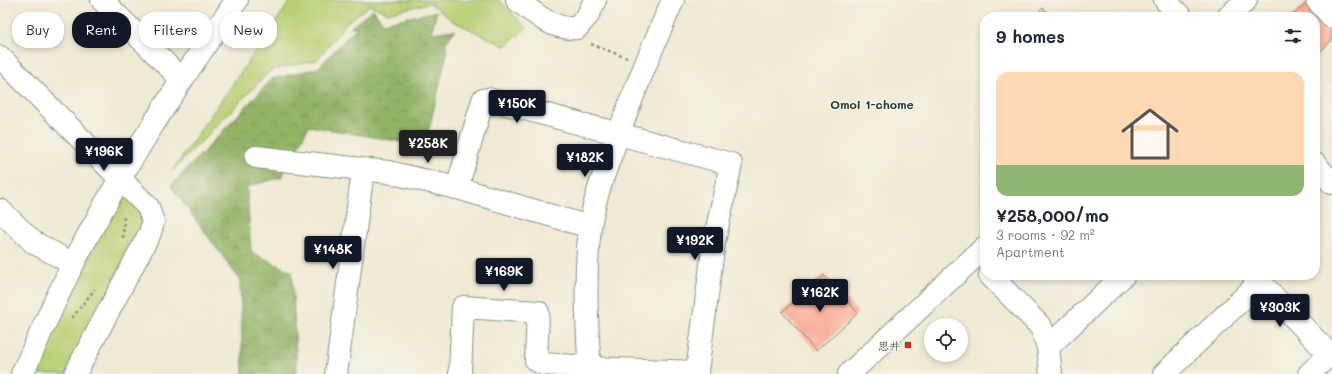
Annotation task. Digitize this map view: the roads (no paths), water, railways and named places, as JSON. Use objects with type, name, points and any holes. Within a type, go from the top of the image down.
[{"type":"street","points":[[22,374],[73,264],[126,184],[181,79],[237,0]]},
{"type":"street","points":[[517,0],[542,19],[566,29],[577,28],[588,15],[595,0]]},
{"type":"street","points":[[590,370],[587,278],[590,227],[603,178],[618,134],[645,64],[673,0]]},
{"type":"street","points":[[1166,0],[1177,12]]},
{"type":"street","points":[[1233,12],[1246,0]]},
{"type":"street","points":[[1317,0],[1332,17]]},
{"type":"street","points":[[105,1],[181,79]]},
{"type":"street","points":[[0,57],[148,207],[153,222],[150,233],[75,374]]},
{"type":"street","points":[[457,188],[483,100],[488,99],[731,164],[714,242],[697,372],[590,370],[543,364],[536,360],[538,312],[463,306],[460,374]]},
{"type":"street","points":[[256,157],[388,172],[457,188],[590,227]]},
{"type":"street","points":[[336,374],[364,170]]},
{"type":"street","points":[[1320,170],[1332,183]]},
{"type":"street","points":[[2,216],[33,242],[73,264]]},
{"type":"street","points":[[849,374],[980,259]]},
{"type":"street","points":[[995,280],[1041,327],[1048,347],[1051,374]]},
{"type":"street","points":[[1048,347],[1119,280]]},
{"type":"street","points":[[1164,374],[1254,280]]},
{"type":"street","points":[[1258,280],[1331,356],[1309,374]]},
{"type":"place","name":"思井","points":[[908,345]]},
{"type":"district","name":"Omoi 1-chome","points":[[872,104]]}]
